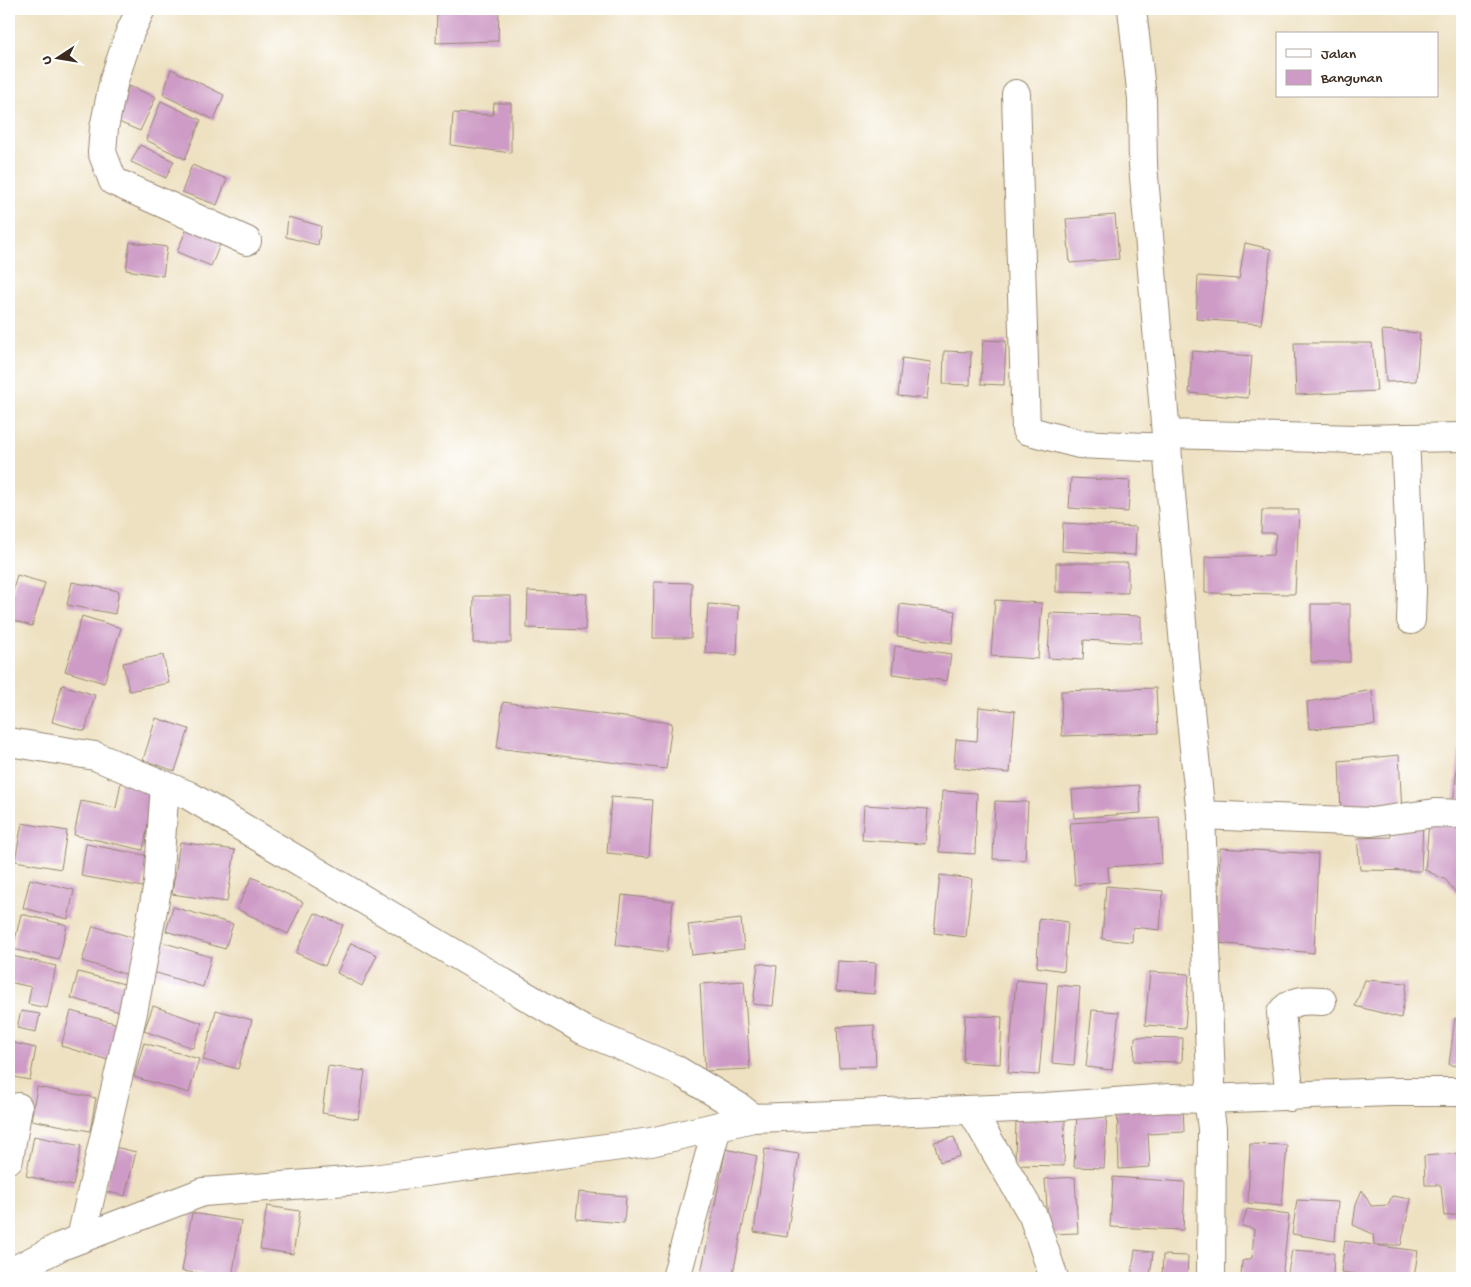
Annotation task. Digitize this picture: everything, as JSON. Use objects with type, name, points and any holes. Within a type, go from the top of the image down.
[{"type":"street","points":[[141,9],[130,32],[114,80],[104,128],[102,152],[113,181],[248,241]]},
{"type":"street","points":[[1132,9],[1142,99],[1143,165],[1186,681],[1201,815],[1211,1081],[1208,1099],[1212,1128],[1211,1278]]},
{"type":"street","points":[[1016,94],[1026,430],[1079,444],[1462,437]]},
{"type":"street","points":[[1405,438],[1412,589],[1411,620]]},
{"type":"street","points":[[9,742],[95,756],[188,795],[583,1030],[675,1069],[739,1107],[753,1118]]},
{"type":"street","points":[[80,1238],[133,1012],[158,884],[165,786]]},
{"type":"street","points":[[1201,815],[1371,822],[1414,818],[1435,813],[1462,814]]},
{"type":"street","points":[[1290,1097],[1281,1013],[1286,1006],[1304,999],[1322,1001]]},
{"type":"street","points":[[9,1273],[80,1238],[203,1192],[373,1179],[651,1142],[753,1118],[971,1110],[1169,1098],[1208,1099],[1390,1092],[1462,1092]]},
{"type":"street","points":[[9,1158],[18,1108]]},
{"type":"street","points":[[971,1110],[1033,1216],[1054,1278]]},
{"type":"street","points":[[676,1278],[717,1127]]},
{"type":"building","points":[[437,9],[499,9],[498,41],[436,43]]},
{"type":"building","points":[[171,69],[224,95],[214,120],[163,95]]},
{"type":"building","points":[[129,86],[156,97],[140,131],[114,120]]},
{"type":"building","points":[[161,101],[201,120],[185,159],[146,140]]},
{"type":"building","points":[[494,103],[511,103],[511,153],[451,145],[453,113],[493,115]]},
{"type":"building","points":[[140,145],[174,161],[166,178],[131,162]]},
{"type":"building","points":[[192,165],[227,179],[217,205],[182,192]]},
{"type":"building","points":[[1115,215],[1119,259],[1070,263],[1066,219]]},
{"type":"building","points":[[288,217],[321,226],[318,245],[286,237]]},
{"type":"building","points":[[188,226],[222,240],[211,266],[177,252]]},
{"type":"building","points":[[130,242],[167,247],[163,276],[126,270]]},
{"type":"building","points":[[1245,243],[1271,249],[1261,324],[1196,319],[1198,276],[1239,279]]},
{"type":"building","points":[[1382,330],[1420,333],[1416,381],[1386,382]]},
{"type":"building","points":[[983,340],[1006,341],[1004,385],[981,384]]},
{"type":"building","points":[[1294,343],[1372,343],[1377,391],[1296,395]]},
{"type":"building","points":[[944,351],[971,352],[970,385],[943,384]]},
{"type":"building","points":[[1192,351],[1252,356],[1248,398],[1189,393]]},
{"type":"building","points":[[902,358],[931,362],[927,399],[898,396]]},
{"type":"building","points":[[1071,478],[1130,481],[1128,512],[1069,508]]},
{"type":"building","points":[[1262,510],[1299,510],[1295,594],[1205,593],[1205,557],[1273,555],[1276,533],[1261,533]]},
{"type":"building","points":[[1063,523],[1136,527],[1135,555],[1062,551]]},
{"type":"building","points":[[1056,563],[1128,563],[1128,593],[1056,592]]},
{"type":"building","points":[[17,575],[45,583],[32,626],[9,619],[9,606]]},
{"type":"building","points":[[72,582],[119,591],[115,614],[67,605]]},
{"type":"building","points":[[654,582],[692,583],[691,638],[653,638]]},
{"type":"building","points":[[528,591],[587,594],[585,630],[527,628]]},
{"type":"building","points":[[474,596],[511,596],[511,643],[473,643]]},
{"type":"building","points":[[995,600],[1042,603],[1038,659],[991,656]]},
{"type":"building","points":[[708,604],[739,606],[737,655],[705,653]]},
{"type":"building","points":[[900,604],[955,611],[952,643],[897,636]]},
{"type":"building","points":[[1311,604],[1350,604],[1350,662],[1311,662]]},
{"type":"building","points":[[1050,613],[1141,616],[1141,643],[1084,640],[1083,660],[1048,658]]},
{"type":"building","points":[[82,616],[121,628],[104,683],[65,671]]},
{"type":"building","points":[[895,646],[951,654],[947,681],[892,674]]},
{"type":"building","points":[[163,655],[169,683],[129,691],[123,663]]},
{"type":"building","points":[[62,685],[95,695],[85,731],[52,722]]},
{"type":"building","points":[[1156,688],[1158,733],[1062,736],[1061,691]]},
{"type":"building","points":[[1372,690],[1375,725],[1309,729],[1307,702]]},
{"type":"building","points":[[503,702],[672,723],[666,769],[497,748]]},
{"type":"building","points":[[979,707],[1015,711],[1010,773],[954,768],[956,739],[977,741]]},
{"type":"building","points":[[156,718],[189,729],[175,771],[143,760]]},
{"type":"building","points":[[1459,751],[1462,752],[1462,807],[1453,805]]},
{"type":"building","points":[[1399,755],[1402,813],[1341,814],[1339,761]]},
{"type":"building","points":[[121,782],[155,789],[143,850],[74,835],[81,801],[116,808]]},
{"type":"building","points":[[1139,785],[1141,813],[1074,818],[1072,790]]},
{"type":"building","points":[[942,791],[977,793],[975,854],[939,852]]},
{"type":"building","points":[[611,797],[653,800],[649,857],[607,853]]},
{"type":"building","points":[[995,801],[1028,802],[1025,860],[993,859]]},
{"type":"building","points":[[864,805],[928,809],[925,844],[862,840]]},
{"type":"building","points":[[1159,818],[1162,863],[1108,867],[1109,882],[1075,885],[1070,823]]},
{"type":"building","points":[[1391,820],[1423,822],[1421,871],[1360,870],[1357,838],[1391,837]]},
{"type":"building","points":[[1429,822],[1462,825],[1462,901],[1446,880],[1425,870]]},
{"type":"building","points":[[22,823],[67,831],[61,869],[15,861]]},
{"type":"building","points":[[180,842],[235,850],[227,902],[172,894]]},
{"type":"building","points":[[86,844],[149,856],[143,887],[81,876]]},
{"type":"building","points":[[1220,848],[1318,854],[1314,953],[1218,943]]},
{"type":"building","points":[[940,875],[972,879],[966,937],[934,933]]},
{"type":"building","points":[[252,877],[303,902],[288,934],[237,909]]},
{"type":"building","points":[[30,879],[74,890],[68,919],[23,908]]},
{"type":"building","points":[[1106,886],[1163,891],[1160,930],[1133,927],[1132,942],[1102,939]]},
{"type":"building","points":[[622,895],[673,901],[667,952],[616,945]]},
{"type":"building","points":[[173,907],[233,924],[225,949],[166,931]]},
{"type":"building","points":[[315,913],[343,925],[325,966],[296,953]]},
{"type":"building","points":[[21,914],[67,925],[59,960],[13,949]]},
{"type":"building","points":[[1039,918],[1068,922],[1064,971],[1037,967]]},
{"type":"building","points":[[741,919],[744,949],[692,955],[688,925]]},
{"type":"building","points":[[93,926],[138,939],[128,975],[82,961]]},
{"type":"building","points":[[159,941],[211,957],[203,987],[150,971]]},
{"type":"building","points":[[351,943],[377,955],[362,986],[337,973]]},
{"type":"building","points":[[12,956],[56,966],[47,1008],[28,1004],[31,987],[9,982]]},
{"type":"building","points":[[838,961],[876,963],[874,994],[836,991]]},
{"type":"building","points":[[758,963],[777,966],[773,1006],[753,1004]]},
{"type":"building","points":[[78,972],[128,985],[120,1012],[71,998]]},
{"type":"building","points":[[1150,972],[1189,974],[1185,1028],[1145,1025]]},
{"type":"building","points":[[1016,980],[1047,983],[1039,1075],[1008,1073]]},
{"type":"building","points":[[1365,980],[1407,983],[1401,1018],[1355,1006]]},
{"type":"building","points":[[744,981],[750,1069],[705,1071],[700,984]]},
{"type":"building","points":[[1058,985],[1080,987],[1074,1065],[1052,1063]]},
{"type":"building","points":[[153,1006],[202,1023],[193,1048],[144,1031]]},
{"type":"building","points":[[216,1010],[252,1020],[238,1069],[203,1060]]},
{"type":"building","points":[[1092,1010],[1119,1012],[1112,1070],[1086,1067]]},
{"type":"building","points":[[21,1011],[40,1014],[36,1032],[17,1028]]},
{"type":"building","points":[[71,1011],[118,1024],[108,1060],[61,1046]]},
{"type":"building","points":[[965,1015],[1002,1017],[1000,1064],[963,1062]]},
{"type":"building","points":[[1455,1018],[1462,1019],[1462,1066],[1449,1065]]},
{"type":"building","points":[[874,1025],[876,1066],[839,1067],[837,1027]]},
{"type":"building","points":[[1135,1037],[1183,1038],[1182,1062],[1134,1061]]},
{"type":"building","points":[[9,1042],[36,1048],[30,1080],[9,1076]]},
{"type":"building","points":[[144,1043],[199,1059],[189,1093],[134,1077]]},
{"type":"building","points":[[328,1066],[365,1071],[358,1119],[322,1113]]},
{"type":"building","points":[[37,1087],[96,1098],[90,1131],[31,1120]]},
{"type":"building","points":[[1183,1103],[1184,1132],[1148,1134],[1150,1167],[1119,1169],[1117,1105]]},
{"type":"building","points":[[1077,1114],[1107,1115],[1104,1168],[1074,1167]]},
{"type":"building","points":[[1016,1119],[1065,1120],[1064,1166],[1015,1165]]},
{"type":"building","points":[[34,1136],[81,1146],[73,1186],[26,1176]]},
{"type":"building","points":[[954,1137],[960,1156],[940,1162],[934,1142]]},
{"type":"building","points":[[1250,1144],[1287,1145],[1282,1206],[1248,1203]]},
{"type":"building","points":[[115,1147],[136,1152],[125,1196],[104,1191]]},
{"type":"building","points":[[726,1149],[757,1156],[732,1278],[700,1278]]},
{"type":"building","points":[[765,1149],[799,1154],[787,1237],[754,1232]]},
{"type":"building","points":[[1461,1153],[1462,1214],[1444,1216],[1441,1185],[1425,1185],[1424,1156]]},
{"type":"building","points":[[1075,1177],[1078,1233],[1049,1234],[1045,1179]]},
{"type":"building","points":[[1113,1177],[1185,1182],[1183,1230],[1110,1227]]},
{"type":"building","points":[[1362,1190],[1371,1206],[1388,1205],[1392,1196],[1411,1199],[1401,1245],[1374,1245],[1373,1234],[1353,1225],[1356,1204]]},
{"type":"building","points":[[579,1192],[626,1196],[624,1223],[576,1219]]},
{"type":"building","points":[[1297,1200],[1338,1202],[1335,1241],[1292,1234]]},
{"type":"building","points":[[267,1206],[300,1211],[293,1254],[260,1249]]},
{"type":"building","points":[[1247,1209],[1289,1215],[1282,1278],[1241,1278],[1242,1261],[1252,1258],[1254,1229],[1242,1226]]},
{"type":"building","points":[[192,1213],[241,1221],[232,1278],[182,1271]]},
{"type":"building","points":[[1345,1241],[1418,1251],[1414,1278],[1383,1278],[1341,1272]]},
{"type":"building","points":[[1135,1250],[1153,1252],[1150,1278],[1131,1278]]},
{"type":"building","points":[[1292,1250],[1334,1253],[1333,1278],[1287,1278]]},
{"type":"building","points":[[1163,1255],[1188,1256],[1187,1278],[1162,1278]]}]
